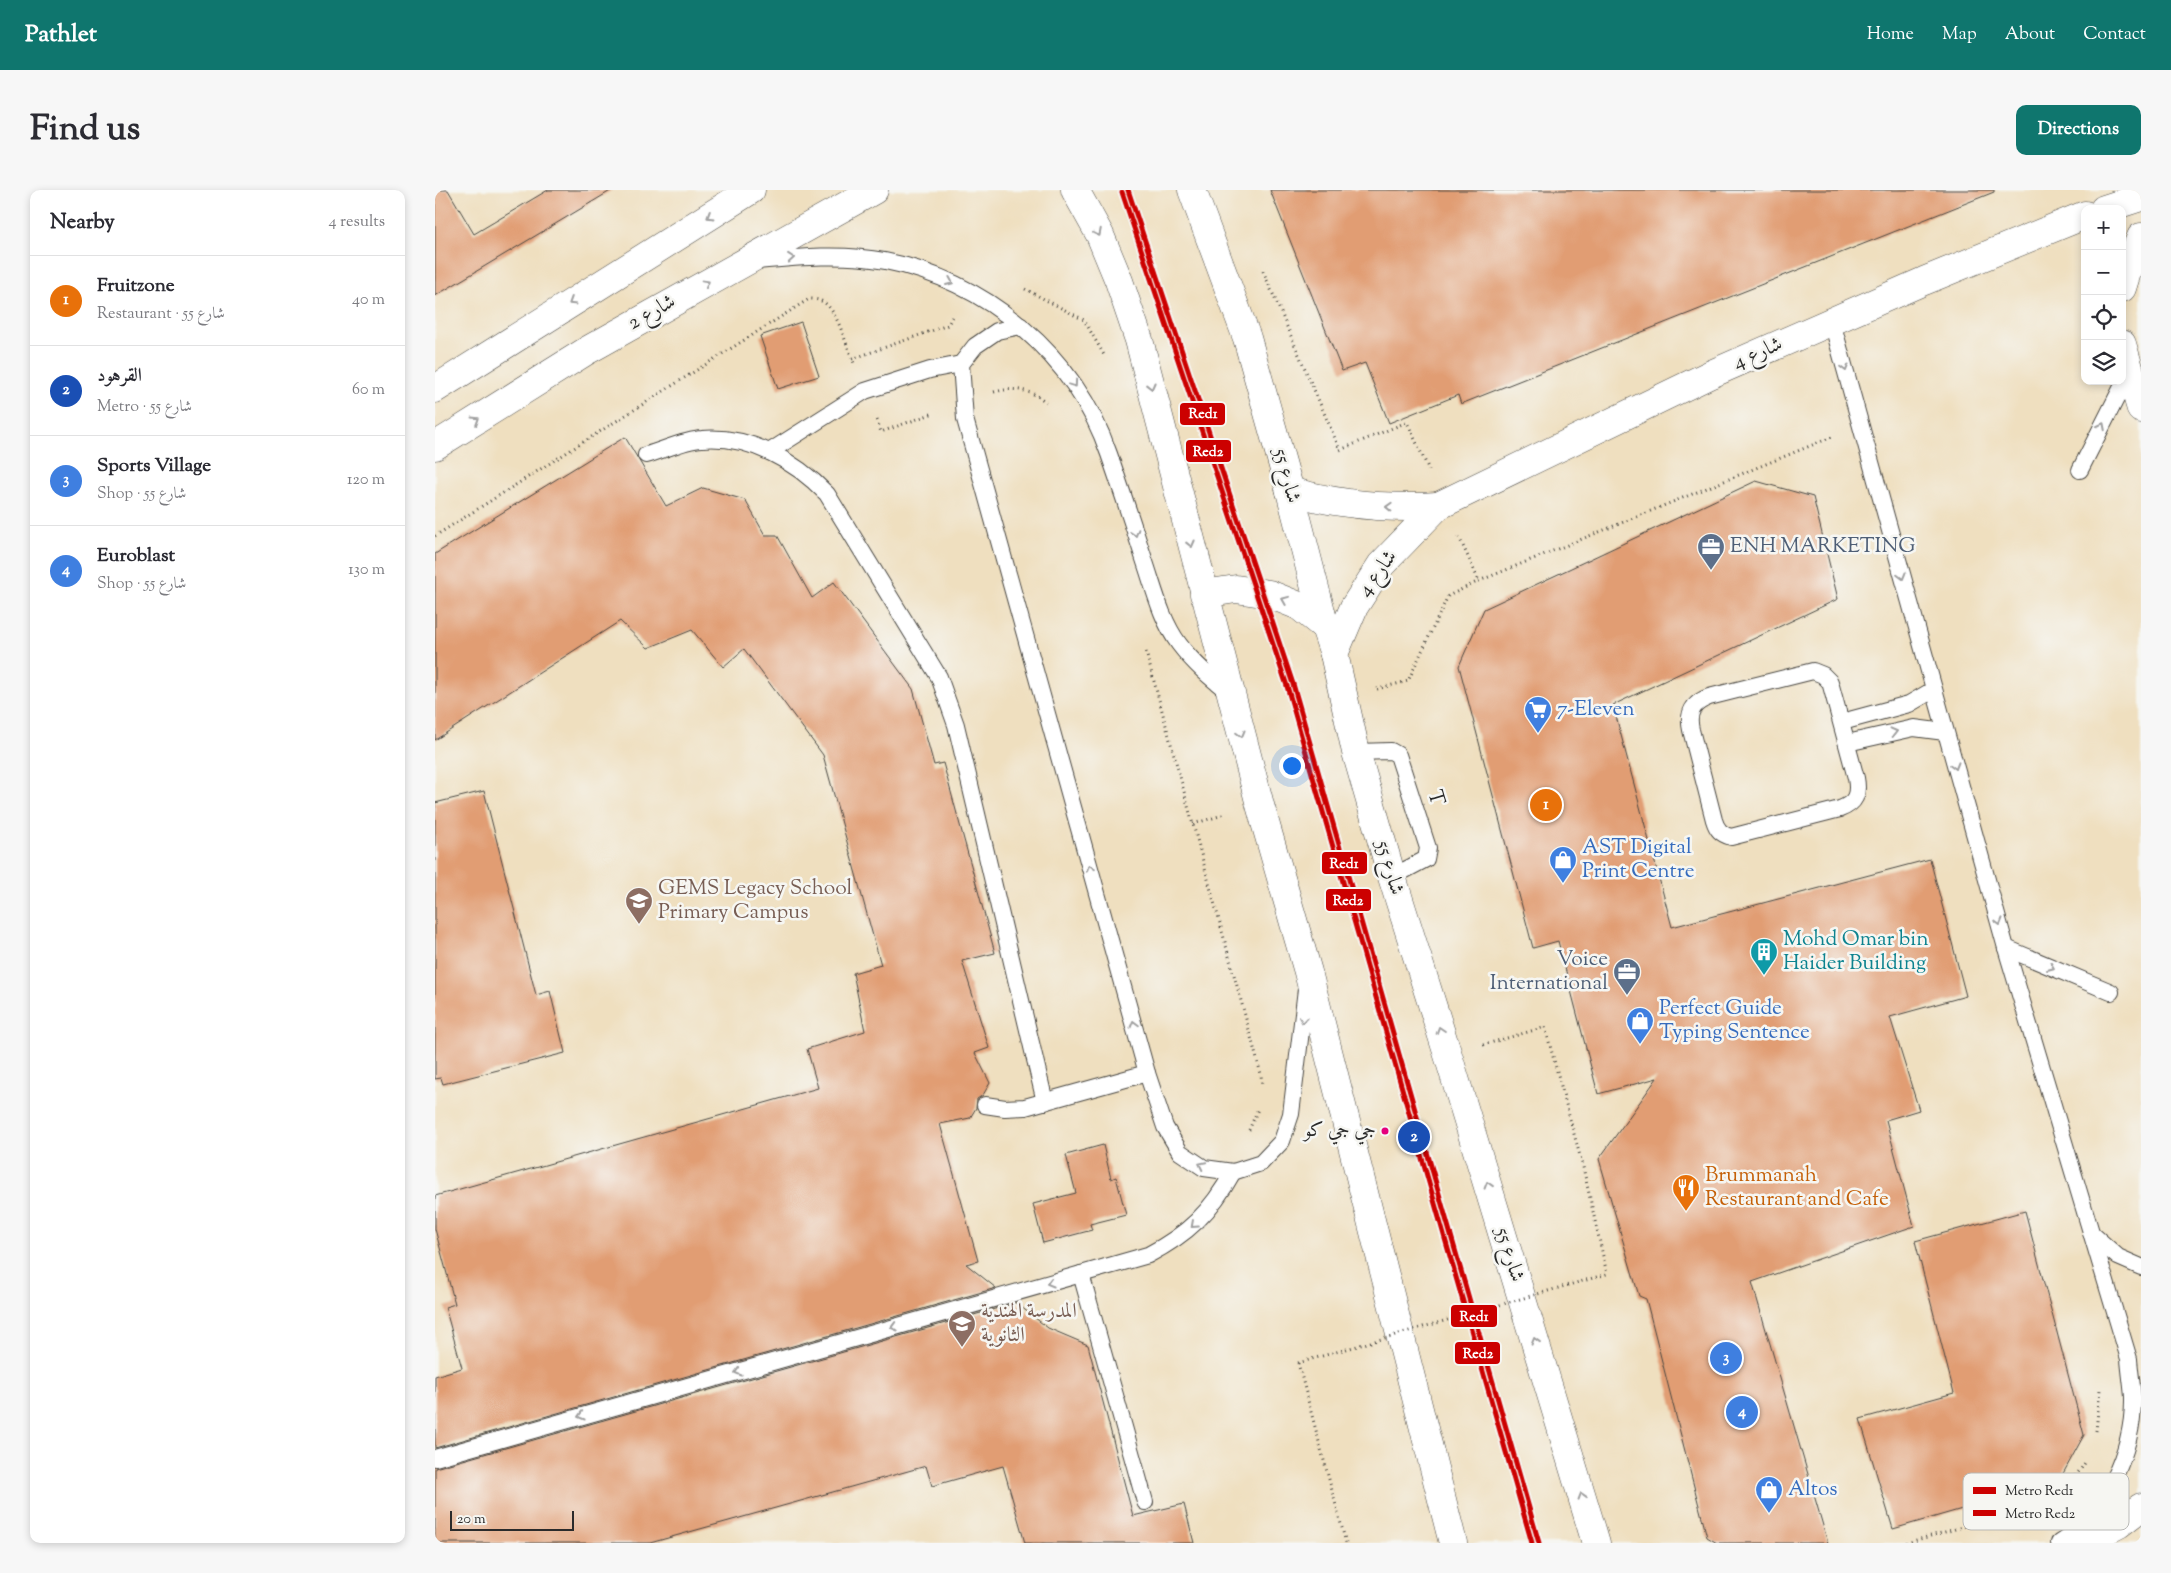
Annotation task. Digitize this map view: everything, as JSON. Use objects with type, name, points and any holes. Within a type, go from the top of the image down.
[{"type":"street","points":[[435,389],[751,190]]},
{"type":"street","name":"شارع 2","points":[[435,446],[587,350],[875,190]]},
{"type":"street","points":[[1075,190],[1100,235],[1119,281],[1139,340],[1260,805],[1308,972],[1453,1543]]},
{"type":"street","name":"شارع 55","points":[[1192,190],[1247,338],[1290,491],[1325,627],[1334,654],[1356,752],[1392,877],[1597,1540]]},
{"type":"street","name":"شارع 4","points":[[2118,205],[2141,197]]},
{"type":"street","name":"شارع 4","points":[[1334,654],[1354,607],[1381,565],[1441,505],[1709,375],[2081,218]]},
{"type":"street","points":[[2126,274],[2141,237]]},
{"type":"street","points":[[2126,358],[2141,409]]},
{"type":"street","name":"شارع 4","points":[[1290,491],[1323,500],[1356,505],[1441,505]]},
{"type":"street","points":[[1204,594],[1236,589],[1269,594],[1299,606],[1325,627]]},
{"type":"street","points":[[2129,1516],[2141,1507]]},
{"type":"street","points":[[2083,1543],[2108,1530]]},
{"type":"lane","points":[[743,262],[809,256],[885,261],[922,271],[965,288],[991,303],[1021,326],[1044,347],[1064,370],[1082,396],[1097,423],[1109,452],[1161,612],[1178,644],[1202,672],[1231,694]]},
{"type":"lane","points":[[1832,322],[2006,948],[2129,1359],[2133,1398],[2129,1438],[2117,1473]]},
{"type":"lane","points":[[769,452],[865,391],[931,370],[961,364],[975,346],[997,331],[1021,326]]},
{"type":"lane","points":[[961,364],[963,402],[968,429],[1147,1073],[1165,1127],[1180,1152],[1205,1168],[1233,1172],[1261,1162],[1282,1141],[1291,1114],[1308,972]]},
{"type":"lane","points":[[2080,470],[2130,371]]},
{"type":"lane","points":[[646,455],[700,439],[723,439],[769,452],[790,463],[811,477],[827,494],[939,677],[956,725],[1045,1102]]},
{"type":"lane","points":[[1813,671],[1823,675],[1830,682],[1847,743],[1858,788],[1856,798],[1850,805],[1731,837],[1722,834],[1717,829],[1689,718],[1692,709],[1699,700],[1813,671]]},
{"type":"lane","points":[[1842,722],[1909,704],[1933,690]]},
{"type":"lane","points":[[1847,743],[1914,728],[1935,729],[1945,732]]},
{"type":"lane","name":"T","points":[[1356,752],[1391,751],[1398,755],[1428,848],[1426,859],[1392,877]]},
{"type":"lane","points":[[2006,948],[2111,992]]},
{"type":"lane","points":[[985,1105],[1005,1108],[1025,1107],[1147,1073]]},
{"type":"lane","points":[[435,1458],[1147,1255],[1186,1232],[1205,1215],[1221,1194],[1233,1172]]},
{"type":"lane","points":[[2091,1233],[2118,1257],[2141,1267]]},
{"type":"lane","points":[[1081,1274],[1145,1502]]},
{"type":"lane","points":[[2059,1543],[2075,1530]]},
{"type":"path","points":[[1260,264],[1340,450],[1407,422],[1441,505],[1479,581]]},
{"type":"path","points":[[852,359],[948,325],[965,288]]},
{"type":"path","points":[[435,536],[809,299],[818,299],[832,311],[881,432],[963,402],[1007,389],[1025,390],[1051,406]]},
{"type":"path","points":[[1344,698],[1408,681],[1448,596],[1479,581],[1861,426]]},
{"type":"path","points":[[1146,652],[1261,1074],[1262,1090]]},
{"type":"path","points":[[1346,1543],[1298,1363],[1607,1274],[1583,1167],[1545,1027],[1448,1055]]},
{"type":"path","points":[[1259,1105],[1248,1128],[1261,1162]]},
{"type":"path","points":[[2094,1439],[2100,1390],[2132,1385]]},
{"type":"path","points":[[2079,1473],[2089,1454]]},
{"type":"path","points":[[1905,1543],[1963,1527]]},
{"type":"building","points":[[435,190],[448,190],[474,234],[548,190],[612,190],[435,296]]},
{"type":"building","points":[[1270,190],[1994,190],[1994,192],[1461,404],[1458,395],[1389,423],[1365,363],[1342,371]]},
{"type":"building","points":[[801,322],[819,376],[778,389],[760,336]]},
{"type":"building","points":[[625,437],[666,506],[703,488],[745,500],[765,535],[777,535],[812,598],[834,582],[913,689],[934,765],[943,763],[995,953],[962,961],[989,1048],[975,1053],[990,1083],[983,1095],[977,1099],[976,1108],[970,1118],[940,1124],[978,1261],[966,1264],[996,1288],[435,1448],[435,1376],[462,1368],[445,1307],[455,1304],[435,1229],[435,1196],[818,1088],[807,1049],[865,1031],[853,973],[881,965],[823,755],[744,649],[723,667],[692,630],[648,648],[620,621],[435,740],[435,554]]},
{"type":"building","points":[[1756,481],[1813,497],[1838,599],[1613,705],[1672,927],[1930,859],[1966,996],[1890,1017],[1919,1110],[1886,1120],[1914,1226],[1752,1282],[1828,1543],[1717,1543],[1707,1537],[1646,1299],[1639,1296],[1599,1159],[1657,1078],[1598,1094],[1558,941],[1533,948],[1459,666],[1484,609]]},
{"type":"building","points":[[484,791],[536,995],[550,991],[565,1053],[443,1084],[441,1078],[435,1079],[435,803]]},
{"type":"building","points":[[1103,1145],[1111,1179],[1116,1177],[1126,1215],[1090,1224],[1092,1230],[1043,1243],[1033,1204],[1076,1193],[1066,1155]]},
{"type":"building","points":[[2025,1211],[2084,1435],[2063,1473],[1963,1473],[1963,1509],[1893,1529],[1860,1419],[1954,1393],[1915,1241]]},
{"type":"building","name":"المدرسة الهندية الثانوية","points":[[1016,1303],[1048,1328],[1088,1345],[1133,1516],[1184,1504],[1194,1543],[1025,1543],[1003,1466],[932,1486],[926,1466],[650,1543],[435,1543],[435,1468]]},
{"type":"metro line","name":"Red1","points":[[1128,190],[1293,684],[1539,1543]]},
{"type":"metro line","name":"Red2","points":[[1122,192],[1287,686],[1532,1543]]},
{"type":"place","name":"ENH MARKETING","points":[[1711,571]]},
{"type":"place","name":"7-Eleven","points":[[1538,734]]},
{"type":"place","name":"Fruitzone","points":[[1546,805]]},
{"type":"place","name":"AST Digital Print Centre","points":[[1563,884]]},
{"type":"place","name":"GEMS Legacy School Primary Campus","points":[[639,925]]},
{"type":"place","name":"Mohd Omar bin Haider Building","points":[[1764,976]]},
{"type":"place","name":"Voice International","points":[[1627,996]]},
{"type":"place","name":"Perfect Guide Typing Sentence","points":[[1640,1045]]},
{"type":"place","name":"جي جي كو","points":[[1385,1131]]},
{"type":"place","name":"القرهود","points":[[1414,1137]]},
{"type":"place","name":"Brummanah Restaurant and Cafe","points":[[1686,1212]]},
{"type":"place","name":"المدرسة الهندية الثانوية","points":[[962,1348]]},
{"type":"place","name":"Sports Village","points":[[1726,1358]]},
{"type":"place","name":"Euroblast","points":[[1742,1412]]},
{"type":"place","name":"Altos","points":[[1769,1514]]}]
